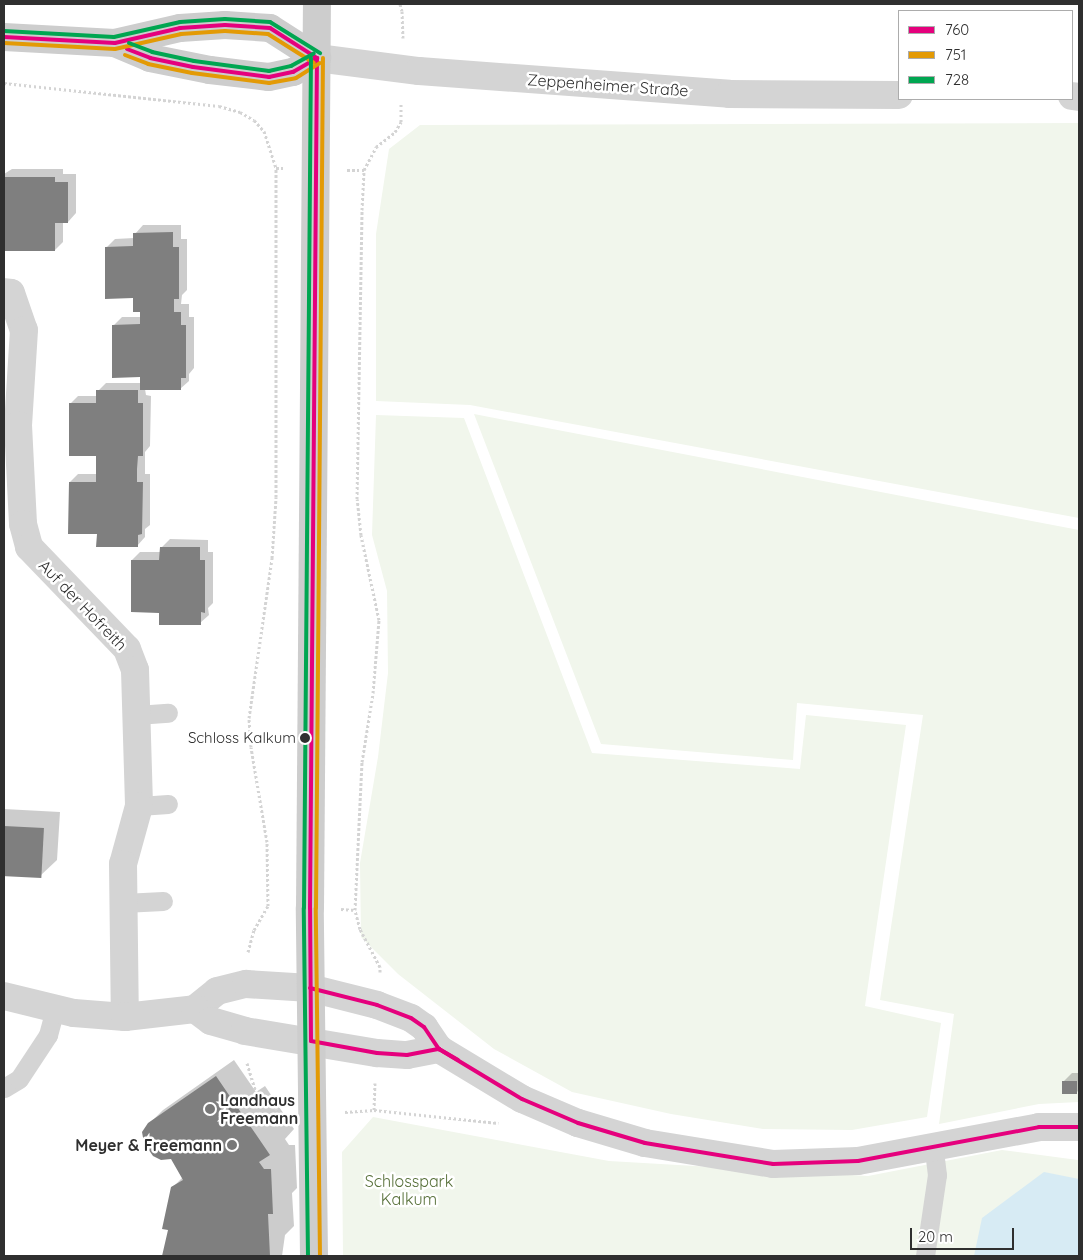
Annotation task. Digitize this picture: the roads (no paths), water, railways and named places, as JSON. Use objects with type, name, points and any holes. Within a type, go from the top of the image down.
[{"type":"main road","points":[[314,1256],[310,988],[317,4]]},
{"type":"main road","points":[[4,38],[115,44],[180,28],[234,25],[270,28],[318,58]]},
{"type":"main road","points":[[115,44],[158,60],[210,70],[269,77],[293,72],[318,58]]},
{"type":"street","name":"Zeppenheimer Straße","points":[[318,58],[402,69],[729,94],[898,96]]},
{"type":"street","name":"Auf der Hofreith","points":[[4,292],[11,293],[24,330],[18,425],[23,524],[29,547],[128,649],[135,670],[138,806],[123,864],[125,1017]]},
{"type":"street","points":[[4,996],[74,1013],[125,1017],[195,1009],[217,991],[246,984],[310,988],[377,1005],[411,1018],[424,1027],[439,1049],[522,1099],[578,1123],[646,1143],[773,1164],[858,1161],[934,1149],[1039,1128],[1079,1127]]},
{"type":"street","points":[[195,1009],[211,1021],[245,1031],[377,1053],[408,1055],[439,1049]]},
{"type":"lane","points":[[136,715],[168,713]]},
{"type":"lane","points":[[138,806],[168,804]]},
{"type":"lane","points":[[123,903],[163,901]]},
{"type":"lane","points":[[4,1088],[19,1079],[48,1035],[55,1009]]},
{"type":"lane","points":[[925,1256],[936,1175],[934,1149]]},
{"type":"water","points":[[1044,1172],[1079,1179],[1079,1256],[974,1256],[982,1218]]},
{"type":"place","name":"Schloss Kalkum","points":[[305,738]]},
{"type":"place","name":"Landhaus Freemann","points":[[210,1109]]},
{"type":"place","name":"Meyer & Freemann","points":[[232,1145]]},
{"type":"park label","name":"Schlosspark Kalkum","points":[[409,1190]]}]
